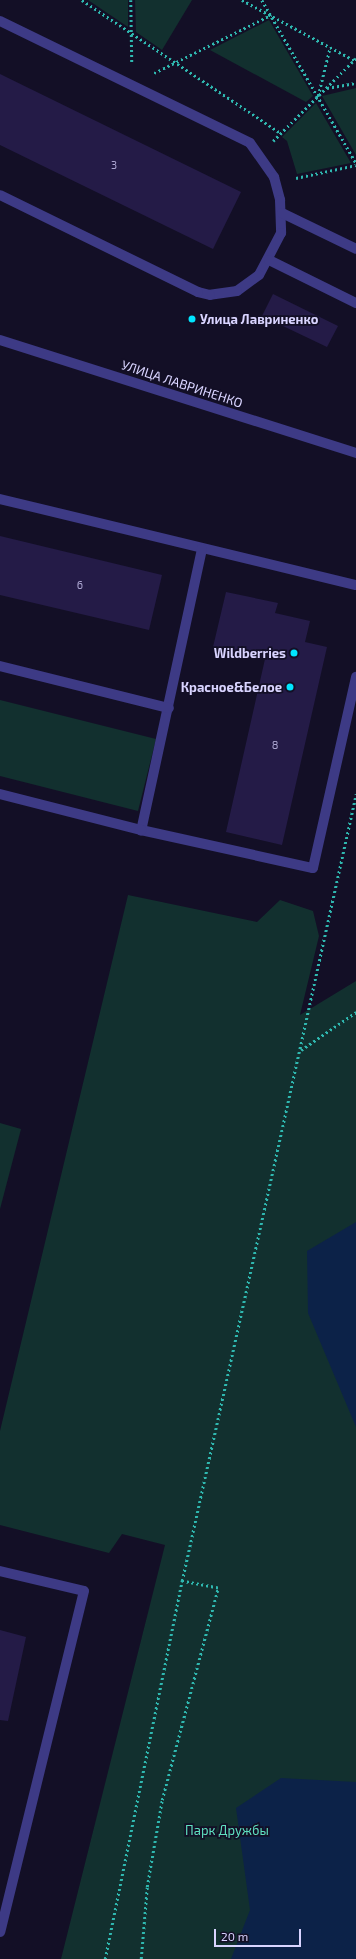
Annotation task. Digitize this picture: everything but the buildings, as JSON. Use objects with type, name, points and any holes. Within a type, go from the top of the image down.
[{"type":"street","points":[[0,21],[132,84],[250,143],[260,154],[276,182],[282,213],[281,233],[269,260],[260,275],[237,291],[220,295],[198,292],[0,196]]},
{"type":"street","points":[[282,213],[356,249]]},
{"type":"street","points":[[269,260],[356,303]]},
{"type":"street","name":"УЛИЦА ЛАВРИНЕНКО","points":[[0,340],[356,454]]},
{"type":"street","points":[[0,499],[356,585]]},
{"type":"street","points":[[141,830],[169,708],[202,549]]},
{"type":"street","points":[[0,666],[169,708]]},
{"type":"street","points":[[0,794],[141,830],[313,868],[356,677]]},
{"type":"street","points":[[0,1571],[84,1591],[0,1932]]},
{"type":"path","points":[[82,0],[281,133]]},
{"type":"path","points":[[131,0],[132,84],[271,15]]},
{"type":"path","points":[[242,0],[355,60],[260,154]]},
{"type":"path","points":[[262,0],[356,164],[276,182]]},
{"type":"path","points":[[318,96],[330,47]]},
{"type":"path","points":[[326,88],[356,83]]},
{"type":"path","points":[[105,1959],[182,1581],[356,794]]},
{"type":"path","points":[[300,1051],[356,1012]]},
{"type":"path","points":[[141,1959],[147,1887],[162,1800],[218,1588],[182,1581]]},
{"type":"green space","points":[[88,0],[128,0],[128,27]]},
{"type":"green space","points":[[135,0],[192,0],[162,50],[136,32]]},
{"type":"green space","points":[[269,20],[313,96],[306,102],[210,50]]},
{"type":"green space","points":[[356,88],[356,155],[322,96]]},
{"type":"green space","points":[[316,103],[351,163],[297,174],[287,141],[282,137]]},
{"type":"green space","points":[[0,700],[156,739],[138,811],[0,776]]},
{"type":"green space","name":"Парк Дружбы","points":[[128,895],[257,922],[280,900],[313,911],[319,936],[300,1015],[356,981],[356,1959],[61,1959],[165,1545],[122,1534],[109,1553],[0,1525],[0,1431]]},
{"type":"green space","points":[[0,1123],[21,1129],[0,1209]]},
{"type":"water","points":[[356,1222],[356,1427],[308,1313],[307,1251]]},
{"type":"water","points":[[281,1778],[356,1782],[356,1959],[231,1959],[250,1910],[236,1808]]},
{"type":"place","name":"Улица Лавриненко","points":[[192,319]]},
{"type":"place","name":"Wildberries","points":[[294,653]]},
{"type":"place","name":"Красное&Белое","points":[[290,687]]}]
